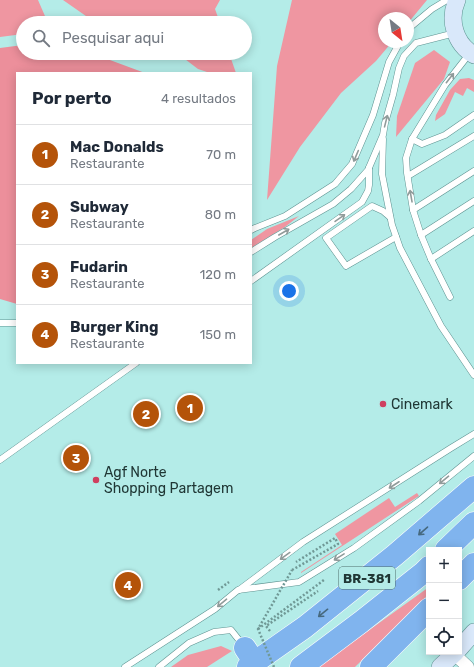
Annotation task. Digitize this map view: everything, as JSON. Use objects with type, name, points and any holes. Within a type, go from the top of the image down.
[{"type":"highway","name":"BR-381","points":[[256,661],[305,627],[395,555],[474,487]]},
{"type":"highway","points":[[449,547],[474,522]]},
{"type":"highway","points":[[462,576],[474,564]]},
{"type":"highway","name":"BR-381","points":[[301,667],[361,622],[426,569]]},
{"type":"highway","points":[[370,667],[426,612]]},
{"type":"main road","points":[[456,0],[453,12],[455,33],[459,41],[472,54]]},
{"type":"main road","points":[[462,645],[474,632]]},
{"type":"main road","points":[[440,667],[453,655]]},
{"type":"street","points":[[458,655],[468,667]]},
{"type":"lane","points":[[414,25],[432,9],[447,0]]},
{"type":"lane","points":[[455,33],[416,43],[404,56],[399,68],[385,123],[383,135],[382,174],[390,217],[400,248],[441,326],[474,375]]},
{"type":"lane","points":[[252,230],[285,216],[335,184],[352,164],[373,115],[389,62],[397,48]]},
{"type":"lane","points":[[450,297],[421,235],[414,210],[406,158],[412,139],[445,85],[472,54]]},
{"type":"lane","points":[[412,139],[422,144],[445,135],[474,115]]},
{"type":"lane","points":[[252,251],[333,204],[351,189],[368,170],[383,135]]},
{"type":"lane","points":[[408,176],[474,136]]},
{"type":"lane","points":[[252,280],[362,202],[368,191],[369,168]]},
{"type":"lane","points":[[414,210],[474,171]]},
{"type":"lane","points":[[421,235],[474,201]]},
{"type":"lane","points":[[390,217],[383,211],[372,206],[326,238],[346,266],[396,237]]},
{"type":"lane","points":[[431,259],[474,231]]},
{"type":"lane","points":[[0,323],[16,323]]},
{"type":"lane","points":[[0,460],[135,364]]},
{"type":"lane","points":[[125,667],[215,609],[303,542],[474,434]]},
{"type":"lane","points":[[238,590],[299,582],[354,548],[419,501],[474,456]]},
{"type":"lane","points":[[159,667],[189,644],[214,632],[231,630],[256,661]]},
{"type":"path","points":[[301,555],[333,536]]},
{"type":"path","points":[[256,661],[258,629],[292,570],[338,544],[335,538],[290,566]]},
{"type":"path","points":[[258,629],[326,579]]},
{"type":"path","points":[[270,632],[266,626],[323,588]]},
{"type":"shaded area","points":[[0,0],[38,0],[45,16],[16,16],[16,35],[0,37]]},
{"type":"shaded area","points":[[63,0],[220,0],[215,9],[218,16],[86,16]]},
{"type":"shaded area","points":[[292,0],[427,0],[414,16],[414,12],[378,12],[378,48],[387,48],[376,61],[341,93],[300,147],[267,200],[277,66]]},
{"type":"shaded area","points":[[16,46],[16,60],[110,60],[142,72],[16,72],[16,304],[0,299],[0,48]]},
{"type":"shaded area","points":[[434,50],[450,62],[444,79],[396,137],[397,116],[415,63]]},
{"type":"shaded area","points":[[186,60],[231,60],[236,72],[207,72],[198,69]]},
{"type":"shaded area","points":[[469,78],[474,80],[474,92],[467,88],[463,96],[455,92],[445,114],[435,121],[436,115],[450,90],[460,79]]},
{"type":"shaded area","points":[[299,216],[285,227],[252,247],[252,239],[267,229]]},
{"type":"shaded area","points":[[417,493],[419,496],[301,573],[342,545],[335,534],[389,498],[395,507]]},
{"type":"shaded area","points":[[426,589],[426,597],[355,667],[318,667]]},
{"type":"shaded area","points":[[221,646],[232,651],[207,667],[171,667],[188,655]]},
{"type":"place","name":"Cinemark","points":[[383,404]]},
{"type":"place","name":"Mac Donalds","points":[[190,408]]},
{"type":"place","name":"Subway","points":[[146,414]]},
{"type":"place","name":"Fudarin","points":[[76,458]]},
{"type":"place","name":"Agf Norte Shopping Partagem","points":[[96,480]]},
{"type":"place","name":"Burger King","points":[[128,585]]}]
